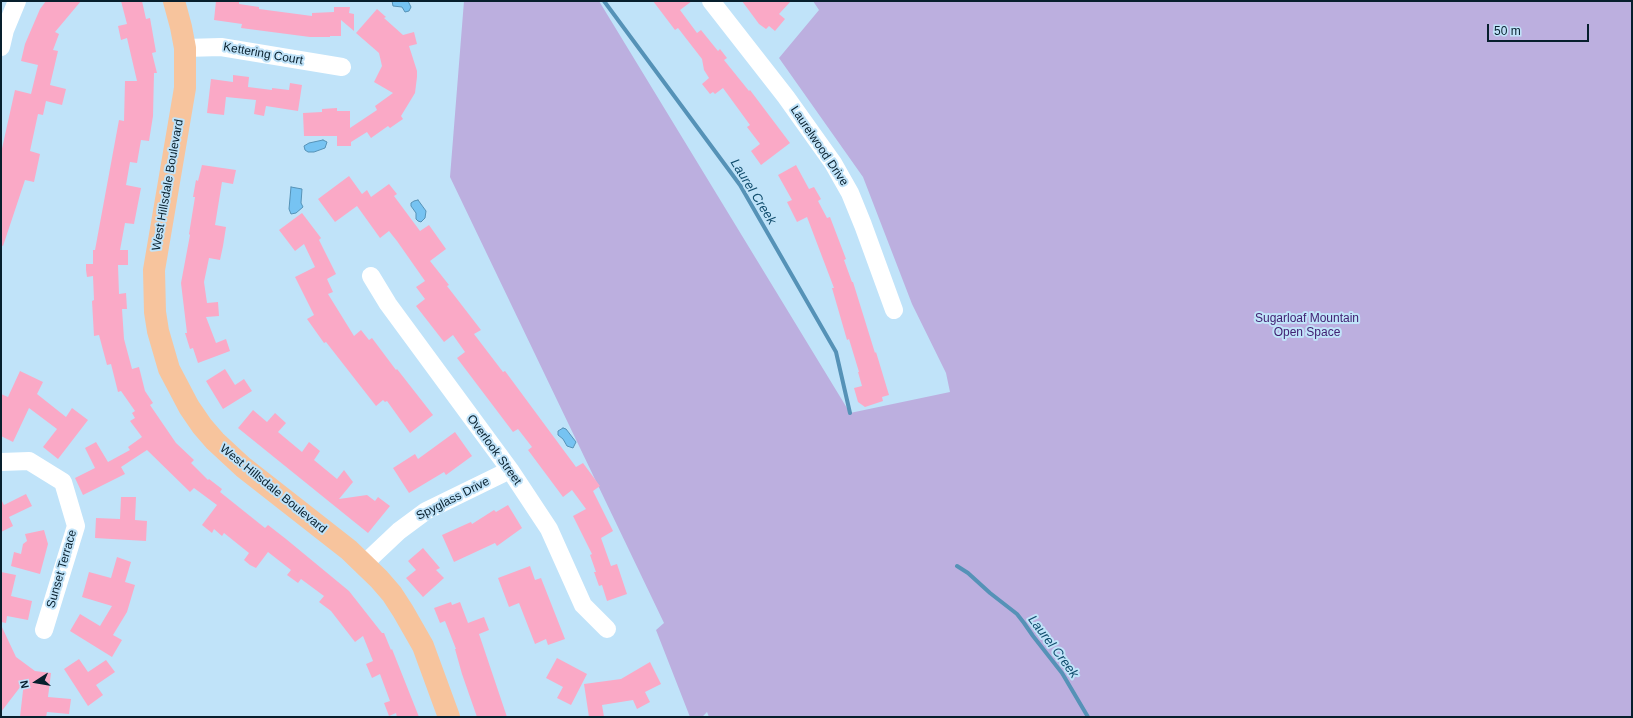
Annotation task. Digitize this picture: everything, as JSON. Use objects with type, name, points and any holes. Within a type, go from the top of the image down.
[{"type":"main road","name":"West Hillsdale Boulevard","points":[[174,1],[185,48],[186,68],[182,109],[156,250],[154,270],[155,312],[158,331],[175,383],[202,426],[215,441],[243,467],[349,550],[392,594],[413,628],[432,668],[449,717]]},
{"type":"street","points":[[1,47],[5,30],[17,1]]},
{"type":"street","name":"Laurelwood Drive","points":[[711,1],[786,97],[833,163],[850,193],[894,310]]},
{"type":"street","name":"Kettering Court","points":[[185,48],[221,46],[342,67]]},
{"type":"street","name":"Overlook Street","points":[[371,276],[388,304],[510,470],[549,529],[583,605],[607,629]]},
{"type":"street","name":"Sunset Terrace","points":[[1,462],[29,461],[63,482],[76,526],[44,630]]},
{"type":"street","name":"Spyglass Drive","points":[[364,564],[398,531],[426,511],[468,492],[510,470]]},
{"type":"green space","name":"Sugarloaf Mountain Open Space","points":[[464,1],[599,1],[850,413],[950,392],[946,373],[912,304],[863,177],[779,58],[819,10],[813,1],[1632,1],[1632,717],[709,717],[707,712],[702,717],[690,717],[656,630],[664,623],[450,177]]},
{"type":"water","points":[[392,1],[408,1],[411,7],[409,11],[405,12],[402,7],[393,6]]},
{"type":"water","points":[[323,140],[327,142],[325,148],[314,152],[308,152],[305,150],[304,146],[309,143]]},
{"type":"water","points":[[291,187],[302,189],[301,203],[303,207],[296,213],[291,214],[289,209]]},
{"type":"water","points":[[418,200],[426,211],[425,218],[421,222],[416,219],[416,213],[411,206],[411,203]]},
{"type":"water","points":[[563,428],[566,429],[576,442],[573,448],[567,446],[563,439],[558,435],[558,431]]},
{"type":"building","points":[[46,1],[81,1],[55,32],[59,34],[53,50],[58,51],[50,85],[66,89],[62,105],[46,101],[43,115],[38,114],[30,151],[40,154],[34,182],[25,180],[3,246],[1,245],[1,153],[15,90],[31,94],[38,65],[21,61],[25,44],[40,9]]},
{"type":"building","points":[[121,1],[142,1],[146,19],[150,18],[156,52],[152,53],[157,73],[154,73],[153,116],[149,141],[141,140],[137,163],[130,162],[126,185],[141,188],[134,224],[125,223],[120,250],[128,250],[128,265],[118,265],[119,294],[126,293],[127,309],[122,309],[124,339],[132,369],[139,367],[145,391],[153,403],[150,405],[176,443],[194,460],[191,463],[208,480],[209,479],[222,489],[220,492],[265,528],[268,525],[349,591],[382,633],[384,633],[391,650],[392,649],[419,717],[397,717],[396,713],[389,716],[384,703],[390,701],[380,674],[372,678],[366,664],[373,661],[363,636],[355,642],[331,611],[319,602],[324,596],[301,579],[298,583],[287,575],[291,570],[268,552],[256,568],[244,560],[249,553],[224,533],[222,536],[214,529],[212,533],[202,525],[217,505],[194,488],[190,492],[147,450],[121,467],[125,474],[83,495],[75,478],[95,468],[85,448],[96,442],[108,462],[130,450],[128,447],[142,437],[130,421],[135,418],[132,413],[135,411],[121,391],[118,392],[111,364],[107,365],[99,335],[94,336],[92,301],[94,300],[93,276],[87,277],[86,270],[86,264],[93,264],[93,250],[95,250],[119,120],[124,121],[125,81],[137,81],[127,38],[121,40],[118,26],[127,24]]},
{"type":"building","points":[[216,1],[239,1],[239,4],[259,7],[259,9],[312,16],[312,13],[334,12],[334,7],[350,7],[349,13],[354,14],[354,31],[341,20],[341,36],[330,37],[310,37],[241,28],[242,24],[214,20]]},
{"type":"building","points":[[653,1],[692,1],[680,10],[697,33],[701,30],[718,51],[720,49],[727,58],[724,60],[749,91],[750,90],[790,143],[761,165],[751,151],[760,144],[747,127],[750,125],[723,88],[715,94],[713,92],[710,94],[702,84],[709,78],[704,70],[702,59],[678,28],[675,30]]},
{"type":"building","points":[[742,1],[791,1],[779,14],[785,19],[775,31],[769,26],[766,29],[759,24]]},
{"type":"building","points":[[377,9],[386,17],[384,18],[403,35],[414,32],[417,44],[409,46],[417,71],[417,77],[415,93],[401,116],[403,119],[390,128],[388,126],[371,138],[367,132],[351,142],[351,146],[337,146],[337,136],[304,136],[303,113],[322,112],[322,109],[337,108],[337,111],[350,111],[350,128],[377,110],[375,106],[393,93],[374,82],[382,66],[379,53],[356,33]]},
{"type":"building","points":[[233,75],[249,77],[248,87],[272,90],[272,88],[289,90],[290,83],[302,85],[298,111],[266,106],[264,116],[254,114],[256,100],[226,97],[224,115],[207,113],[211,79],[233,82]]},
{"type":"building","points":[[202,165],[236,170],[233,184],[222,182],[215,225],[226,227],[223,246],[220,260],[209,258],[204,282],[207,303],[218,302],[219,316],[206,317],[216,343],[226,339],[230,351],[198,363],[193,348],[190,349],[185,333],[187,333],[181,283],[190,235],[196,180],[198,181]]},
{"type":"building","points":[[796,165],[809,189],[814,187],[821,199],[818,201],[827,218],[830,217],[846,259],[844,260],[853,282],[889,395],[882,397],[883,401],[865,407],[858,402],[854,388],[862,386],[849,339],[847,340],[832,288],[834,288],[807,217],[797,222],[787,202],[792,200],[778,175]]},
{"type":"building","points":[[349,176],[362,194],[367,190],[371,197],[389,184],[397,194],[394,196],[420,231],[429,225],[446,249],[430,261],[481,330],[474,334],[503,372],[505,371],[576,467],[583,463],[600,486],[593,491],[613,531],[601,538],[611,566],[617,564],[627,594],[607,601],[602,585],[599,586],[594,572],[596,572],[590,555],[592,554],[573,516],[586,509],[572,490],[563,497],[528,450],[532,447],[518,429],[513,432],[457,358],[465,352],[453,335],[444,342],[416,306],[425,299],[416,287],[425,281],[397,241],[389,231],[380,238],[357,206],[335,222],[318,199]]},
{"type":"building","points":[[302,213],[321,238],[319,240],[336,274],[327,279],[333,292],[328,294],[354,336],[361,330],[369,340],[372,338],[433,415],[410,433],[387,401],[385,402],[383,400],[376,406],[326,342],[324,343],[307,319],[314,315],[295,277],[315,267],[304,244],[295,251],[279,230]]},
{"type":"building","points":[[225,369],[235,385],[244,379],[252,391],[223,409],[206,381]]},
{"type":"building","points":[[20,371],[43,382],[37,394],[66,417],[72,408],[88,420],[58,459],[43,447],[57,429],[29,408],[13,442],[1,436],[1,394],[8,397]]},
{"type":"building","points":[[253,410],[267,422],[275,413],[286,423],[278,432],[302,452],[309,442],[320,451],[314,460],[337,479],[344,470],[353,482],[339,499],[367,495],[375,501],[378,497],[390,506],[368,533],[238,428]]},
{"type":"building","points":[[455,432],[472,456],[446,475],[444,472],[409,493],[393,468],[415,454],[418,459]]},
{"type":"building","points":[[26,494],[32,506],[9,517],[13,526],[1,532],[1,499],[4,505]]},
{"type":"building","points":[[121,497],[136,497],[135,520],[147,521],[146,541],[95,538],[96,518],[120,519]]},
{"type":"building","points":[[508,505],[522,528],[497,546],[495,543],[454,562],[442,535],[471,522],[472,524],[494,510],[496,512]]},
{"type":"building","points":[[44,530],[48,544],[40,574],[11,566],[14,552],[21,554],[23,544],[27,541],[25,534]]},
{"type":"building","points":[[423,548],[440,568],[436,570],[444,578],[423,597],[406,578],[416,570],[408,561]]},
{"type":"building","points":[[117,557],[131,562],[125,582],[135,585],[127,612],[113,635],[122,640],[112,657],[70,631],[80,614],[100,626],[112,606],[82,597],[89,572],[111,578]]},
{"type":"building","points":[[530,566],[535,580],[541,578],[565,639],[548,645],[546,639],[535,644],[519,603],[509,607],[498,578]]},
{"type":"building","points":[[1,572],[16,575],[11,596],[32,601],[28,620],[7,616],[6,623],[1,622]]},
{"type":"building","points":[[451,602],[452,605],[460,602],[468,623],[484,617],[489,630],[479,634],[507,717],[477,717],[462,674],[456,649],[445,621],[440,623],[434,608]]},
{"type":"building","points":[[1,625],[16,657],[35,671],[51,673],[48,697],[71,699],[69,714],[47,712],[46,717],[20,717],[24,682],[1,712]]},
{"type":"building","points":[[557,658],[587,674],[571,705],[557,698],[563,687],[546,678]]},
{"type":"building","points":[[79,659],[88,672],[106,660],[115,672],[96,685],[103,695],[88,706],[64,669]]},
{"type":"building","points":[[650,662],[661,684],[645,692],[650,702],[637,709],[633,700],[602,705],[604,717],[589,717],[584,684],[621,679]]},
{"type":"waterway","name":"Laurel Creek","points":[[604,1],[740,185],[836,352],[850,413]]},
{"type":"waterway","name":"Laurel Creek","points":[[957,566],[968,573],[990,593],[1017,614],[1062,673],[1088,717]]}]
